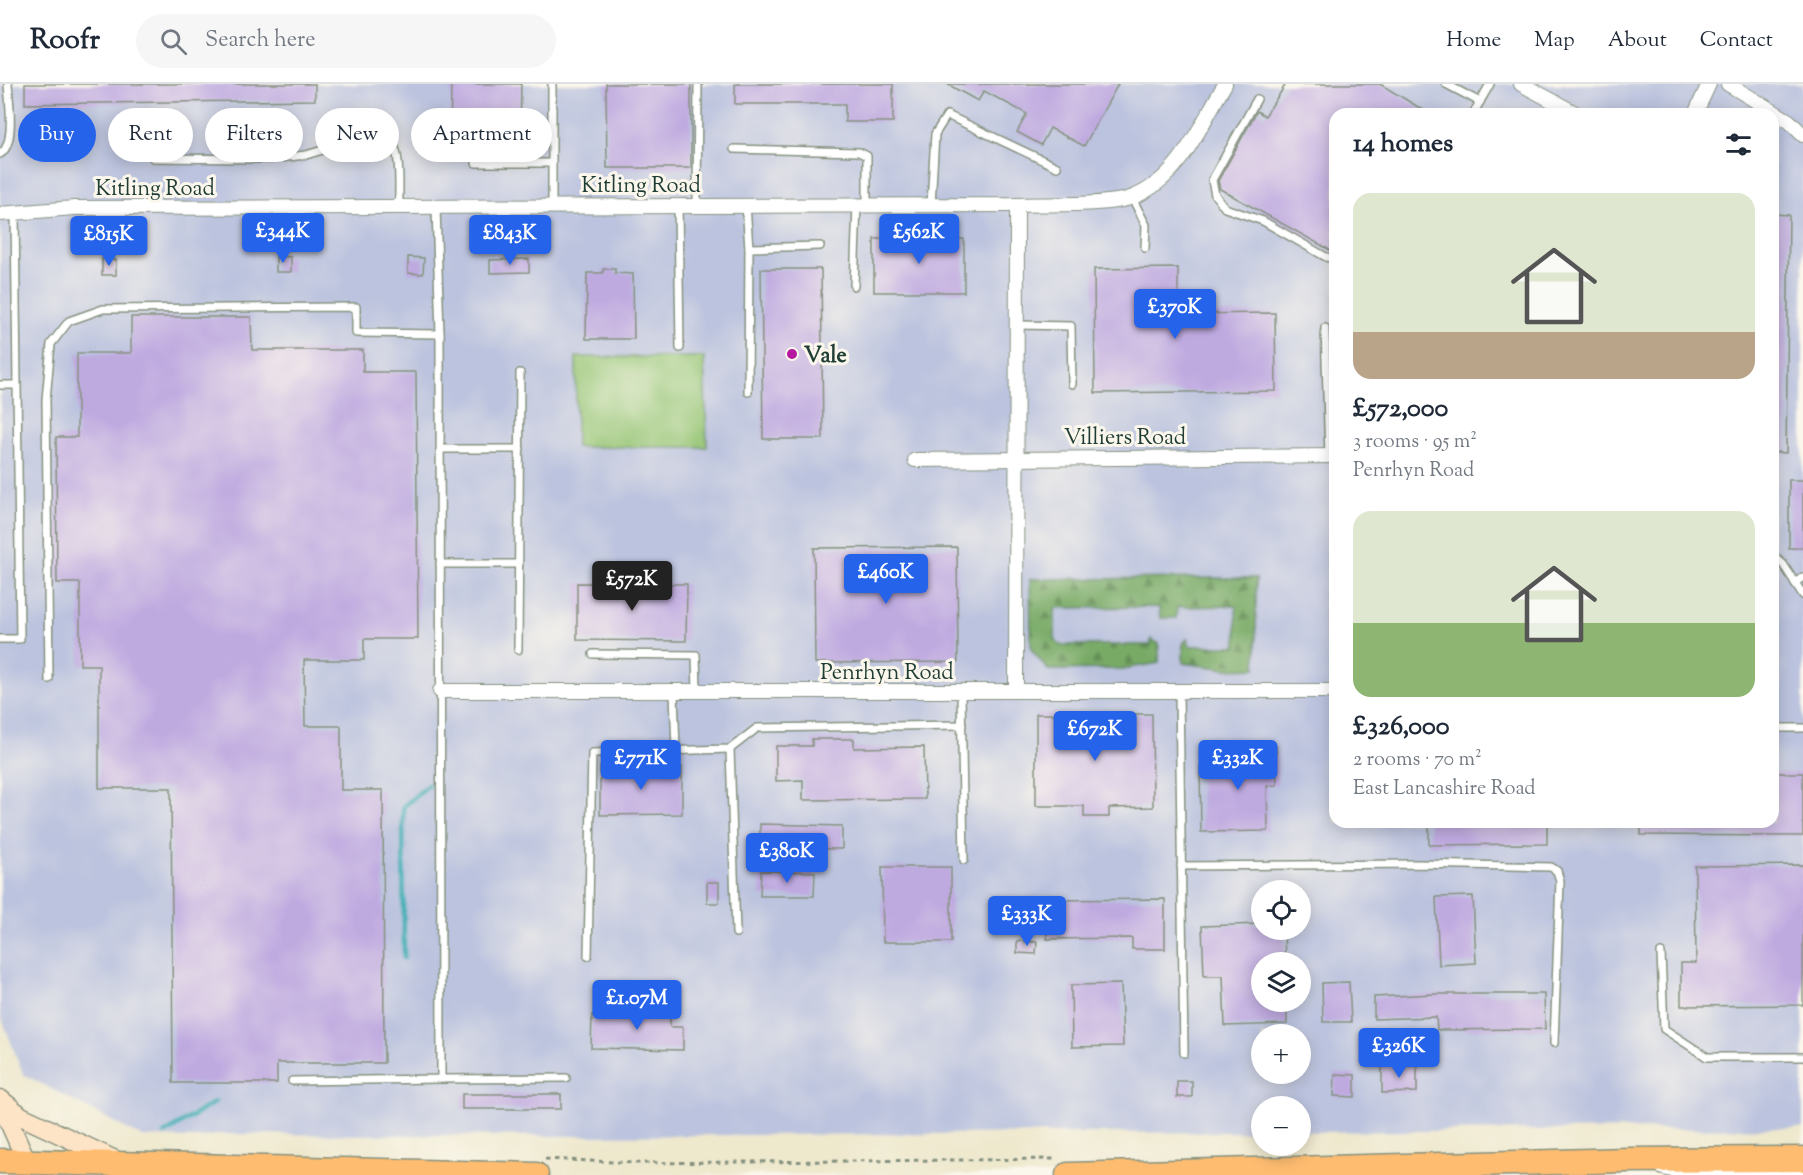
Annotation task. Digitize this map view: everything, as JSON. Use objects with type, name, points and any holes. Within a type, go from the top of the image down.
[{"type":"highway","points":[[1065,1167],[1803,1159]]},
{"type":"highway","points":[[0,1161],[540,1167]]},
{"type":"street","name":"Kitling Road","points":[[0,214],[74,208],[1017,205],[1132,198],[1157,184],[1180,160],[1225,84]]},
{"type":"street","points":[[1521,84],[1566,108]]},
{"type":"street","points":[[1698,108],[1709,84]]},
{"type":"street","points":[[1728,84],[1768,108]]},
{"type":"street","points":[[1779,115],[1803,135]]},
{"type":"street","points":[[1016,690],[1017,205]]},
{"type":"street","name":"Villiers Road","points":[[915,460],[1329,456]]},
{"type":"street","name":"Penrhyn Road","points":[[440,691],[1329,691]]},
{"type":"street","points":[[0,1101],[27,1162]]},
{"type":"street","points":[[0,1101],[21,1116],[89,1150],[126,1164]]},
{"type":"street","points":[[1628,1160],[1690,1174],[1803,1174]]},
{"type":"street","points":[[0,1168],[7,1175]]},
{"type":"lane","points":[[0,154],[5,152],[10,139],[8,84]]},
{"type":"lane","points":[[552,84],[552,206]]},
{"type":"lane","points":[[697,205],[698,84]]},
{"type":"lane","points":[[1446,84],[1480,102]]},
{"type":"lane","points":[[1476,108],[1490,84]]},
{"type":"lane","points":[[1257,99],[1212,180],[1215,195],[1225,208],[1263,221],[1329,258]]},
{"type":"lane","points":[[931,205],[935,134],[947,115],[1057,166]]},
{"type":"lane","points":[[193,158],[270,159],[306,155],[326,149],[354,124],[374,121],[385,129],[397,149],[399,206]]},
{"type":"lane","points":[[734,149],[860,152],[867,156],[854,286]]},
{"type":"lane","points":[[476,164],[552,163]]},
{"type":"lane","points":[[1132,198],[1146,225],[1145,248]]},
{"type":"lane","points":[[678,205],[680,348]]},
{"type":"lane","points":[[746,205],[748,392]]},
{"type":"lane","points":[[436,207],[441,449],[441,1079]]},
{"type":"lane","points":[[0,639],[20,639],[15,212]]},
{"type":"lane","points":[[748,248],[820,246]]},
{"type":"lane","points":[[49,679],[46,400],[51,344],[69,321],[103,309],[356,307],[356,333],[440,334]]},
{"type":"lane","points":[[1018,325],[1071,326],[1072,384]]},
{"type":"lane","points":[[1325,328],[1329,401]]},
{"type":"lane","points":[[518,650],[520,373]]},
{"type":"lane","points":[[0,385],[16,385]]},
{"type":"lane","points":[[441,449],[520,448]]},
{"type":"lane","points":[[1779,561],[1803,595]]},
{"type":"lane","points":[[441,564],[519,564]]},
{"type":"lane","points":[[1795,583],[1803,578]]},
{"type":"lane","points":[[593,654],[696,655],[698,692]]},
{"type":"lane","points":[[1179,691],[1184,1053]]},
{"type":"lane","points":[[674,692],[676,751]]},
{"type":"lane","points":[[961,692],[964,860]]},
{"type":"lane","points":[[588,956],[592,753],[730,749],[757,728],[962,725]]},
{"type":"lane","points":[[1779,728],[1803,728]]},
{"type":"lane","points":[[730,749],[736,933]]},
{"type":"lane","points":[[1181,866],[1418,864],[1551,867],[1557,870],[1560,881],[1554,1043]]},
{"type":"lane","points":[[1662,953],[1664,1029],[1707,1057],[1803,1057]]},
{"type":"lane","points":[[292,1081],[566,1078]]},
{"type":"path","points":[[540,1167],[636,1162],[1065,1167]]},
{"type":"shaded area","points":[[0,84],[1803,84],[1803,1128],[1311,1132],[1311,1096],[1251,1096],[1251,1132],[581,1136],[220,1134],[195,1138],[142,1137],[23,1074],[0,1014]]},
{"type":"green space","points":[[576,357],[704,357],[707,447],[576,447]]},
{"type":"green space","points":[[1256,578],[1256,668],[1228,669],[1183,663],[1183,644],[1187,639],[1190,646],[1237,646],[1236,606],[1177,607],[1176,618],[1160,618],[1159,607],[1055,608],[1055,639],[1059,645],[1151,645],[1151,639],[1159,644],[1159,663],[1122,669],[1048,670],[1031,649],[1030,579]]},
{"type":"building","points":[[25,84],[315,84],[315,100],[25,104]]},
{"type":"building","points":[[451,84],[521,84],[521,108],[451,108]]},
{"type":"building","points":[[606,84],[691,84],[691,168],[607,168]]},
{"type":"building","points":[[735,84],[893,84],[893,122],[845,122],[845,104],[735,104]]},
{"type":"building","points":[[947,84],[1118,84],[1084,146],[1050,128],[1041,145],[1017,132],[1027,114],[984,91],[978,101]]},
{"type":"building","points":[[1286,84],[1380,84],[1420,108],[1329,108],[1329,250],[1220,189],[1218,181],[1257,111],[1265,116]]},
{"type":"building","points":[[1779,214],[1789,215],[1786,453],[1779,452]]},
{"type":"building","points":[[874,239],[964,239],[964,292],[874,292]]},
{"type":"building","points":[[276,256],[291,257],[291,272],[276,272]]},
{"type":"building","points":[[408,257],[424,258],[423,274],[408,273]]},
{"type":"building","points":[[102,259],[116,260],[116,275],[102,275]]},
{"type":"building","points":[[529,259],[529,272],[490,273],[490,260]]},
{"type":"building","points":[[1178,268],[1178,314],[1275,313],[1276,391],[1095,393],[1094,269]]},
{"type":"building","points":[[603,269],[615,269],[615,273],[633,274],[634,339],[586,339],[587,273],[603,273]]},
{"type":"building","name":"Vale","points":[[761,269],[821,269],[823,439],[763,439]]},
{"type":"building","points":[[131,317],[251,317],[252,350],[363,350],[363,372],[416,372],[418,639],[364,639],[364,660],[304,660],[305,726],[341,726],[341,790],[383,790],[384,1063],[277,1063],[277,1083],[173,1083],[171,788],[99,788],[99,665],[80,665],[80,583],[57,583],[56,437],[77,437],[77,353],[131,353]]},
{"type":"building","points":[[1789,480],[1803,480],[1803,548],[1789,548]]},
{"type":"building","points":[[957,547],[958,662],[815,663],[814,548]]},
{"type":"building","points":[[577,583],[687,584],[686,641],[577,640]]},
{"type":"building","points":[[1036,714],[1152,714],[1153,807],[1109,808],[1109,817],[1084,817],[1084,806],[1036,806]]},
{"type":"building","points":[[812,739],[854,739],[854,748],[924,747],[925,799],[803,800],[803,780],[776,781],[776,746],[812,746]]},
{"type":"building","points":[[1276,747],[1277,785],[1267,786],[1268,831],[1201,832],[1200,766],[1225,766],[1224,748]]},
{"type":"building","points":[[600,767],[682,767],[682,814],[600,815]]},
{"type":"building","points":[[1779,773],[1803,773],[1803,836],[1641,835],[1641,828],[1779,828]]},
{"type":"building","points":[[760,824],[842,826],[842,849],[760,848]]},
{"type":"building","points":[[1429,828],[1547,828],[1547,844],[1429,845]]},
{"type":"building","points":[[1803,865],[1803,1005],[1681,1006],[1681,963],[1696,963],[1695,866]]},
{"type":"building","points":[[882,867],[951,867],[951,942],[883,942]]},
{"type":"building","points":[[761,871],[815,872],[814,896],[760,896]]},
{"type":"building","points":[[707,882],[719,882],[719,903],[707,903]]},
{"type":"building","points":[[1473,896],[1476,963],[1439,965],[1436,897]]},
{"type":"building","points":[[1165,899],[1165,949],[1132,949],[1132,938],[1047,939],[1047,900]]},
{"type":"building","points":[[1251,924],[1251,940],[1284,940],[1285,952],[1251,952],[1251,1012],[1287,1012],[1287,1024],[1225,1026],[1223,976],[1204,976],[1202,926]]},
{"type":"building","points":[[1017,941],[1037,942],[1036,954],[1017,953]]},
{"type":"building","points":[[1349,982],[1351,1022],[1323,1022],[1322,983]]},
{"type":"building","points":[[1121,984],[1123,1046],[1072,1047],[1071,985]]},
{"type":"building","points":[[1436,994],[1544,994],[1545,1029],[1437,1030],[1436,1017],[1374,1019],[1374,997]]},
{"type":"building","points":[[637,1006],[670,1007],[670,1027],[683,1027],[683,1050],[591,1048],[592,1015],[637,1016]]},
{"type":"building","points":[[1382,1066],[1417,1066],[1417,1092],[1382,1093]]},
{"type":"building","points":[[1335,1074],[1355,1075],[1355,1097],[1334,1096]]},
{"type":"building","points":[[1177,1081],[1192,1081],[1192,1097],[1177,1097]]},
{"type":"building","points":[[462,1094],[561,1094],[561,1109],[462,1109]]},
{"type":"waterway","points":[[404,958],[403,807],[428,785]]},
{"type":"waterway","points":[[164,1134],[215,1102]]},
{"type":"place","name":"Vale","points":[[792,354]]}]
